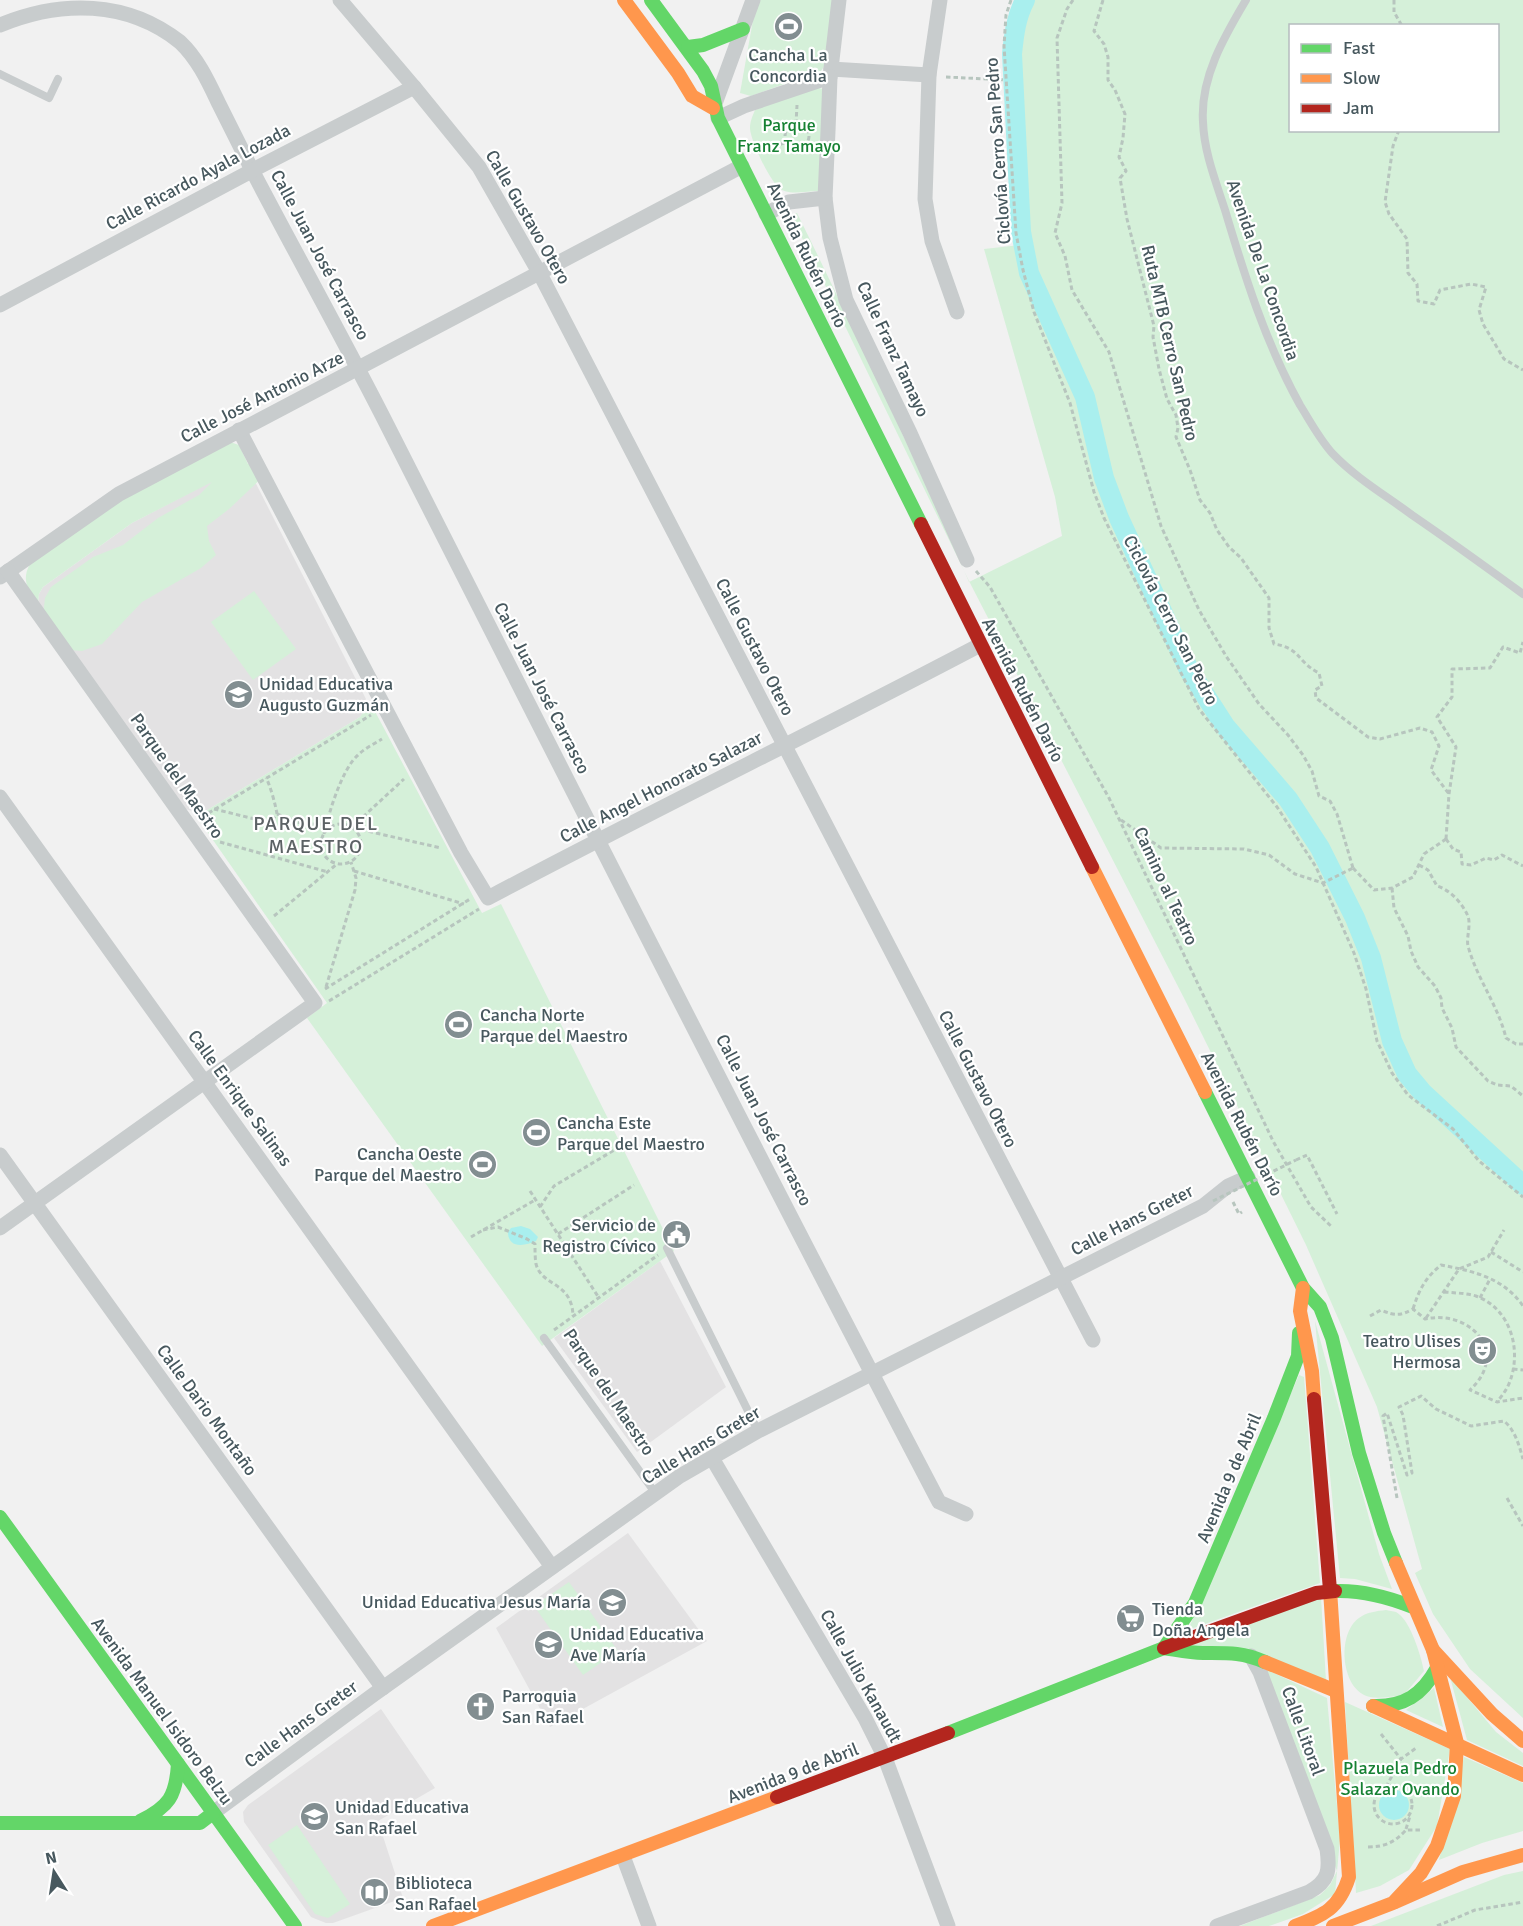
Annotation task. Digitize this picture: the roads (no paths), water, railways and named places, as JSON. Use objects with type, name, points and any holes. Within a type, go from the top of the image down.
[{"type":"main road","name":"Avenida Rubén Darío","points":[[624,0],[678,73],[692,96],[716,113]]},
{"type":"main road","name":"Avenida Rubén Darío","points":[[651,0],[688,47],[710,84],[716,113],[980,645],[1303,1288],[1320,1308],[1332,1338],[1359,1453],[1384,1533],[1413,1607]]},
{"type":"main road","points":[[688,47],[703,45],[743,29]]},
{"type":"main road","points":[[1295,1926],[1332,1909],[1345,1894],[1349,1876],[1330,1590],[1311,1364],[1300,1311],[1303,1288]]},
{"type":"main road","name":"Avenida 9 de Abril","points":[[1164,1648],[1195,1603],[1274,1418],[1298,1356],[1300,1311]]},
{"type":"main road","name":"Avenida Manuel Isidoro Belzu","points":[[0,1517],[296,1926]]},
{"type":"main road","points":[[1164,1648],[1330,1590],[1380,1596],[1413,1607],[1433,1650],[1457,1743],[1454,1796],[1437,1846],[1421,1873],[1393,1903]]},
{"type":"main road","name":"Avenida 9 de Abril","points":[[433,1926],[885,1758],[1164,1648],[1251,1656],[1336,1691]]},
{"type":"main road","points":[[1433,1650],[1492,1714],[1523,1741]]},
{"type":"main road","points":[[1364,1702],[1391,1708],[1407,1701],[1420,1693],[1431,1681],[1437,1668]]},
{"type":"main road","points":[[1336,1691],[1457,1743],[1523,1775]]},
{"type":"main road","points":[[136,1823],[168,1806],[175,1791],[178,1764]]},
{"type":"main road","points":[[0,1823],[200,1822],[213,1813]]},
{"type":"main road","points":[[1333,1926],[1463,1872],[1523,1855]]},
{"type":"street","name":"Calle Gustavo Otero","points":[[340,0],[479,167],[540,274],[1093,1340]]},
{"type":"street","points":[[716,113],[753,0]]},
{"type":"street","name":"Calle Franz Tamayo","points":[[838,0],[831,73],[825,198],[830,238],[846,300],[910,433],[967,560]]},
{"type":"street","points":[[940,0],[929,75],[925,199],[932,241],[957,312]]},
{"type":"street","name":"Calle Juan José Carrasco","points":[[0,25],[30,12],[66,3],[93,2],[119,7],[162,27],[198,62],[252,170],[359,369],[598,840],[939,1502],[966,1514]]},
{"type":"street","points":[[716,113],[744,106],[831,73],[929,75]]},
{"type":"street","name":"Calle Ricardo Ayala Lozada","points":[[0,304],[414,87]]},
{"type":"street","name":"Calle José Antonio Arze","points":[[4,574],[119,494],[742,166]]},
{"type":"street","points":[[766,214],[789,202],[825,198]]},
{"type":"street","name":"Calle Angel Honorato Salazar","points":[[239,430],[461,853],[488,898],[980,645]]},
{"type":"street","name":"Parque del Maestro","points":[[4,574],[315,1003],[204,1082]]},
{"type":"street","name":"Calle Enrique Salinas","points":[[0,797],[552,1567]]},
{"type":"street","points":[[0,1228],[204,1082]]},
{"type":"street","name":"Calle Dario Montaño","points":[[0,1155],[383,1688]]},
{"type":"street","name":"Calle Hans Greter","points":[[213,1813],[383,1688],[680,1476],[758,1431],[1203,1206],[1228,1186],[1248,1177]]},
{"type":"street","name":"Calle Julio Kanaudt","points":[[712,1458],[865,1718],[885,1758],[948,1926]]},
{"type":"street","name":"Calle Litoral","points":[[1218,1926],[1309,1892],[1326,1878],[1329,1864],[1327,1849],[1260,1672],[1251,1656]]},
{"type":"street","points":[[623,1857],[649,1926]]},
{"type":"lane","name":"Avenida De La Concordia","points":[[1246,0],[1230,27],[1214,62],[1204,94],[1203,122],[1208,154],[1236,249],[1257,310],[1283,374],[1314,428],[1332,453],[1359,477],[1523,594]]},
{"type":"lane","points":[[0,74],[49,98],[58,79]]},
{"type":"lane","points":[[667,1248],[758,1431]]},
{"type":"lane","name":"Parque del Maestro","points":[[544,1338],[656,1494]]},
{"type":"water","points":[[521,1226],[530,1229],[538,1237],[536,1241],[518,1245],[511,1241],[508,1232],[511,1228]]},
{"type":"water","points":[[1394,1790],[1405,1794],[1409,1805],[1405,1816],[1394,1820],[1383,1816],[1379,1805],[1383,1794]]},
{"type":"waterway","points":[[1025,0],[1017,19],[1012,54],[1021,232],[1029,273],[1085,397],[1104,478],[1119,518],[1189,670],[1225,726],[1288,799],[1320,848],[1355,918],[1371,958],[1392,1041],[1407,1074],[1422,1092],[1523,1185]]},
{"type":"place","name":"Cancha La Concordia","points":[[788,26]]},
{"type":"place","name":"Unidad Educativa Augusto Guzmán","points":[[238,694]]},
{"type":"place","name":"Cancha Norte Parque del Maestro","points":[[459,1025]]},
{"type":"place","name":"Cancha Este Parque del Maestro","points":[[536,1133]]},
{"type":"place","name":"Cancha Oeste Parque del Maestro","points":[[483,1164]]},
{"type":"place","name":"Servicio de Registro Cívico","points":[[677,1235]]},
{"type":"place","name":"Teatro Ulises Hermosa","points":[[1482,1351]]},
{"type":"place","name":"Unidad Educativa Jesus María","points":[[612,1602]]},
{"type":"place","name":"Tienda Doña Angela","points":[[1131,1619]]},
{"type":"place","name":"Unidad Educativa Ave María","points":[[549,1644]]},
{"type":"place","name":"Parroquia San Rafael","points":[[481,1706]]},
{"type":"place","name":"Unidad Educativa San Rafael","points":[[314,1817]]},
{"type":"place","name":"Biblioteca San Rafael","points":[[374,1893]]},
{"type":"district","name":"PARQUE DEL MAESTRO","points":[[316,834]]},
{"type":"park label","name":"Parque Franz Tamayo","points":[[789,135]]},
{"type":"park label","name":"Plazuela Pedro Salazar Ovando","points":[[1400,1778]]}]
